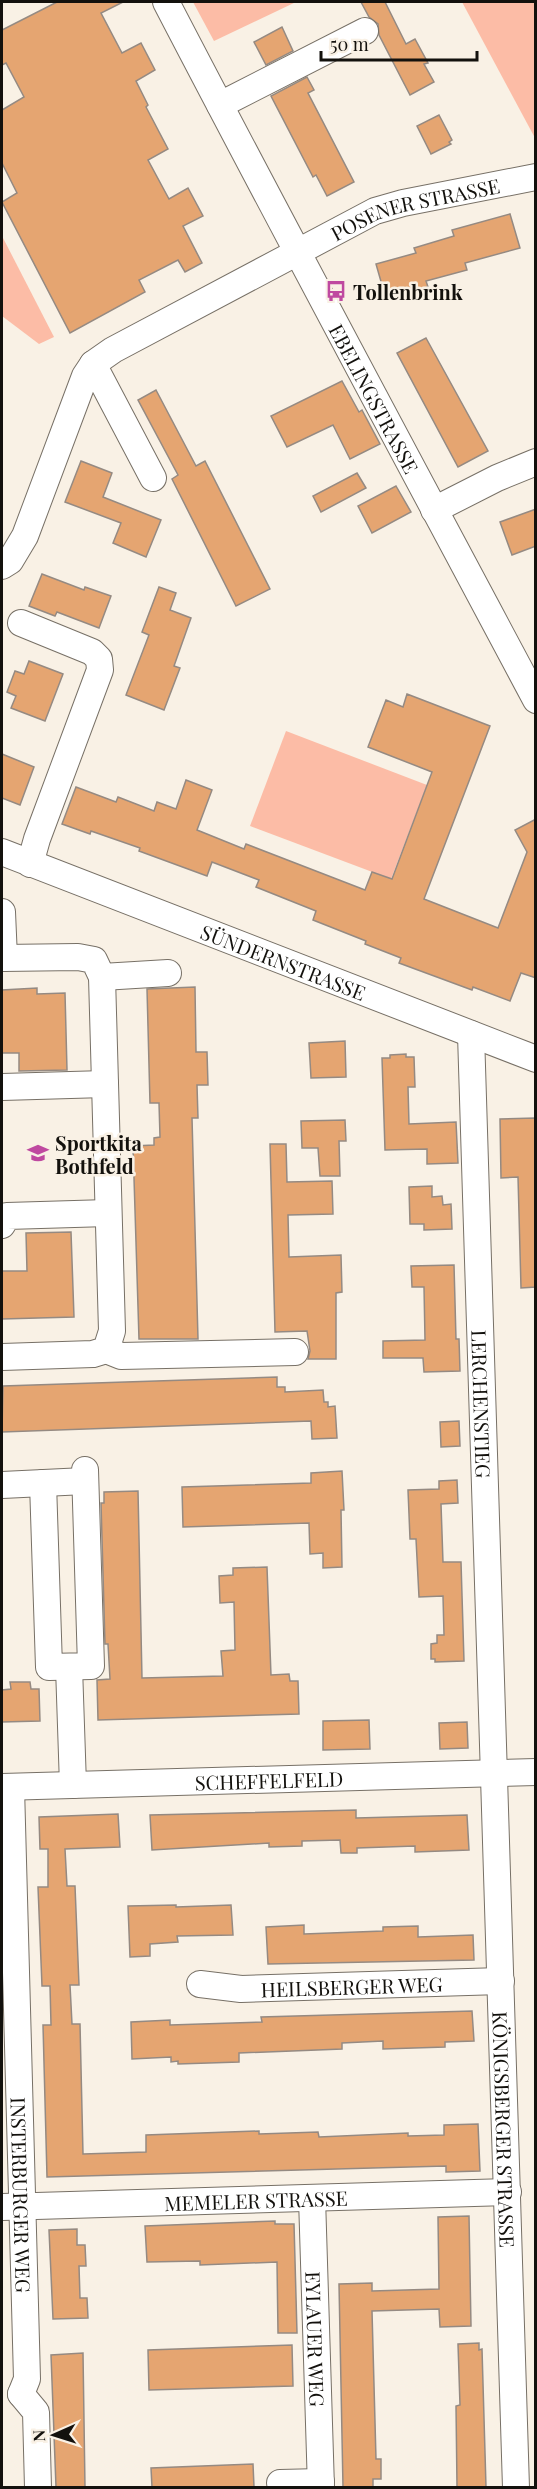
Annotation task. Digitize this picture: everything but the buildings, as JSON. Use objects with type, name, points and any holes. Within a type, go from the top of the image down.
[{"type":"street","name":"EBELINGSTRASSE","points":[[166,2],[299,251],[348,350],[536,700]]},
{"type":"street","points":[[220,105],[365,31]]},
{"type":"street","name":"POSENER STRASSE","points":[[299,251],[375,211],[403,203],[536,177]]},
{"type":"street","points":[[2,566],[10,561],[25,536],[85,376],[93,364],[113,350],[299,251]]},
{"type":"street","points":[[93,364],[153,478]]},
{"type":"street","points":[[434,510],[497,478],[536,462]]},
{"type":"street","points":[[21,622],[92,652],[99,659],[100,670],[37,839],[30,864]]},
{"type":"street","name":"SÜNDERNSTRASSE","points":[[2,852],[536,1059]]},
{"type":"street","points":[[2,912],[3,958],[78,957],[94,960],[102,977],[112,1331],[106,1350]]},
{"type":"street","points":[[102,977],[168,974]]},
{"type":"street","name":"LERCHENSTIEG","points":[[471,1034],[495,1773]]},
{"type":"street","points":[[2,1087],[105,1084]]},
{"type":"street","points":[[2,1225],[7,1216],[108,1213]]},
{"type":"street","points":[[2,1357],[93,1354],[106,1350],[122,1356],[295,1352]]},
{"type":"street","points":[[2,1485],[43,1484],[85,1476],[91,1666],[48,1667],[43,1484]]},
{"type":"street","points":[[69,1667],[73,1785]]},
{"type":"street","name":"SCHEFFELFELD","points":[[6,1787],[536,1772]]},
{"type":"street","name":"KÖNIGSBERGER STRASSE","points":[[495,1773],[516,2487]]},
{"type":"street","name":"INSTERBURGER WEG","points":[[6,1787],[12,2207],[27,2379],[11,2398],[36,2412],[38,2487]]},
{"type":"street","name":"HEILSBERGER WEG","points":[[200,1984],[241,1989],[501,1981]]},
{"type":"street","name":"MEMELER STRASSE","points":[[12,2207],[508,2192]]},
{"type":"street","name":"EYLAUER WEG","points":[[280,2483],[321,2485],[312,2198]]},
{"type":"shaded area","points":[[193,2],[296,2],[214,41]]},
{"type":"shaded area","points":[[462,2],[535,2],[535,138]]},
{"type":"shaded area","points":[[2,236],[54,337],[39,344],[2,316]]},
{"type":"shaded area","points":[[286,731],[427,785],[391,879],[250,826]]},
{"type":"place","name":"Tollenbrink","points":[[336,291]]},
{"type":"place","name":"Sportkita Bothfeld","points":[[38,1153]]}]
